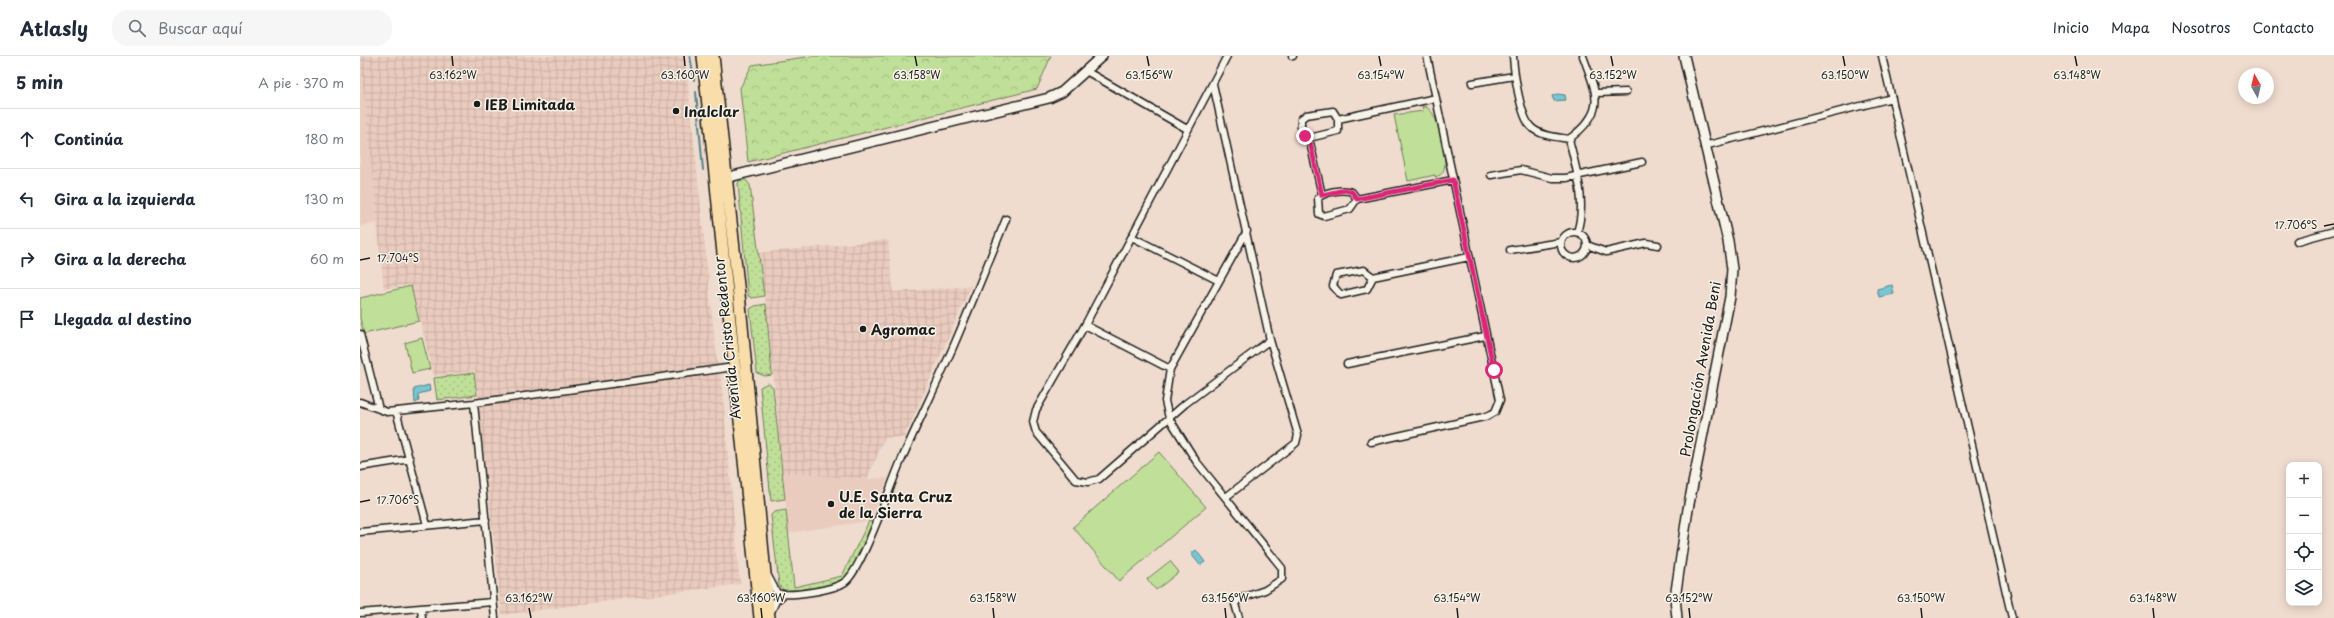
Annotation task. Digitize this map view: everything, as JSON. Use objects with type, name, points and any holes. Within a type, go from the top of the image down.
[{"type":"highway","name":"Avenida Cristo Redentor","points":[[703,56],[760,618]]},
{"type":"highway","name":"Avenida Cristo Redentor","points":[[713,56],[740,311],[769,618]]},
{"type":"street","points":[[725,178],[1049,98],[1062,92],[1102,56]]},
{"type":"street","points":[[1227,56],[1187,129],[1085,325],[1036,410],[1033,422],[1036,432],[1076,480],[1088,482],[1099,479],[1169,418],[1270,340]]},
{"type":"street","points":[[1371,442],[1488,416],[1495,412],[1500,400],[1427,56]]},
{"type":"street","points":[[1513,56],[1514,76],[1522,105],[1531,127],[1547,135],[1569,139],[1585,127],[1593,116],[1596,93],[1582,56]]},
{"type":"street","name":"Prolongación Avenida Beni","points":[[1678,618],[1675,598],[1688,509],[1730,297],[1732,269],[1728,240],[1704,146],[1684,56]]},
{"type":"street","points":[[1882,56],[2012,618]]},
{"type":"street","points":[[1086,71],[1187,129]]},
{"type":"street","points":[[1472,83],[1514,76]]},
{"type":"street","points":[[1213,84],[1247,231],[1270,340],[1298,435],[1296,443],[1226,497]]},
{"type":"street","points":[[1596,93],[1626,92]]},
{"type":"street","points":[[1338,119],[1436,98]]},
{"type":"street","points":[[1704,146],[1892,98]]},
{"type":"street","points":[[1309,138],[1338,131],[1338,119],[1333,111],[1306,115],[1301,119],[1301,128],[1305,136],[1309,138],[1322,195]]},
{"type":"street","points":[[1569,139],[1578,176],[1581,201],[1580,225],[1577,232]]},
{"type":"street","points":[[1491,175],[1521,170],[1552,178],[1578,176],[1642,162]]},
{"type":"street","points":[[1357,199],[1352,192],[1345,190],[1322,195],[1318,198],[1317,207],[1319,214],[1324,216],[1350,209],[1357,199],[1453,180]]},
{"type":"street","points":[[765,570],[777,593],[783,594],[826,588],[846,582],[858,564],[900,462],[954,344],[1006,219]]},
{"type":"street","points":[[1239,618],[1235,604],[1239,599],[1265,590],[1282,579],[1284,573],[1282,568],[1196,461],[1169,418],[1165,401],[1170,369],[1247,231]]},
{"type":"street","points":[[2297,241],[2334,231]]},
{"type":"street","points":[[1510,250],[1561,242],[1569,233],[1577,232],[1584,237],[1587,245],[1581,256],[1572,259],[1562,251],[1561,242]]},
{"type":"street","points":[[1132,237],[1219,281]]},
{"type":"street","points":[[1587,245],[1606,252],[1646,243],[1658,245]]},
{"type":"street","points":[[1373,277],[1367,289],[1341,295],[1333,286],[1336,275],[1364,270],[1373,277],[1469,257]]},
{"type":"street","points":[[1085,325],[1170,369]]},
{"type":"street","points":[[360,334],[379,409]]},
{"type":"street","points":[[1347,364],[1486,336]]},
{"type":"street","points":[[360,402],[387,412],[474,403],[734,367]]},
{"type":"street","points":[[474,403],[495,618]]},
{"type":"street","points":[[396,411],[427,525]]},
{"type":"street","points":[[360,467],[410,459]]},
{"type":"street","points":[[360,532],[486,520]]},
{"type":"street","points":[[769,618],[773,605],[783,594]]},
{"type":"street","points":[[360,612],[493,602]]},
{"type":"street","points":[[421,608],[422,618]]},
{"type":"shaded area","points":[[360,56],[377,223],[360,226]]},
{"type":"shaded area","points":[[360,56],[685,56],[717,362],[721,377],[740,584],[502,615],[475,371],[434,376],[411,285],[384,289]]},
{"type":"shaded area","points":[[888,240],[893,292],[971,286],[904,438],[885,438],[867,479],[783,473],[766,304],[758,253]]},
{"type":"shaded area","name":"U.E. Santa Cruz de la Sierra","points":[[783,473],[867,479],[888,478],[869,521],[788,533]]},
{"type":"green space","points":[[812,56],[1051,56],[1037,89],[748,162],[740,88],[752,65]]},
{"type":"green space","points":[[1422,106],[1428,108],[1436,121],[1441,139],[1445,166],[1443,172],[1438,176],[1435,177],[1435,175],[1408,181],[1394,115],[1423,111]]},
{"type":"green space","points":[[740,180],[746,180],[750,185],[764,296],[752,298],[748,296],[738,183]]},
{"type":"green space","points":[[411,286],[419,321],[364,334],[360,318],[360,298]]},
{"type":"green space","points":[[766,304],[772,375],[765,376],[757,373],[750,309],[755,306]]},
{"type":"green space","points":[[422,338],[430,369],[412,373],[405,343]]},
{"type":"green space","points":[[474,373],[477,395],[437,400],[434,378]]},
{"type":"green space","points":[[768,383],[773,387],[785,499],[771,501],[760,387]]},
{"type":"green space","points":[[1159,452],[1206,507],[1119,581],[1073,527]]},
{"type":"green space","points":[[786,510],[794,587],[842,576],[869,521],[873,522],[857,559],[845,577],[825,586],[808,590],[785,592],[779,585],[771,515],[774,512]]},
{"type":"green space","points":[[1170,561],[1179,572],[1156,590],[1147,579]]},
{"type":"water","points":[[1557,94],[1565,95],[1566,100],[1554,101],[1552,96]]},
{"type":"water","points":[[1892,285],[1894,294],[1879,297],[1877,289]]},
{"type":"water","points":[[429,385],[430,391],[418,394],[419,401],[415,403],[414,389]]},
{"type":"water","points":[[1196,550],[1205,562],[1200,565],[1191,554]]},
{"type":"waterway","points":[[690,56],[694,80]]},
{"type":"waterway","points":[[696,92],[703,170]]},
{"type":"place","name":"IEB Limitada","points":[[477,104]]},
{"type":"place","name":"Inalclar","points":[[676,111]]},
{"type":"place","name":"Agromac","points":[[863,329]]},
{"type":"place","name":"U.E. Santa Cruz de la Sierra","points":[[831,504]]},
{"type":"route","points":[[1305,136],[1309,138],[1322,195],[1345,190],[1352,192],[1357,199],[1453,180],[1494,370]]}]
